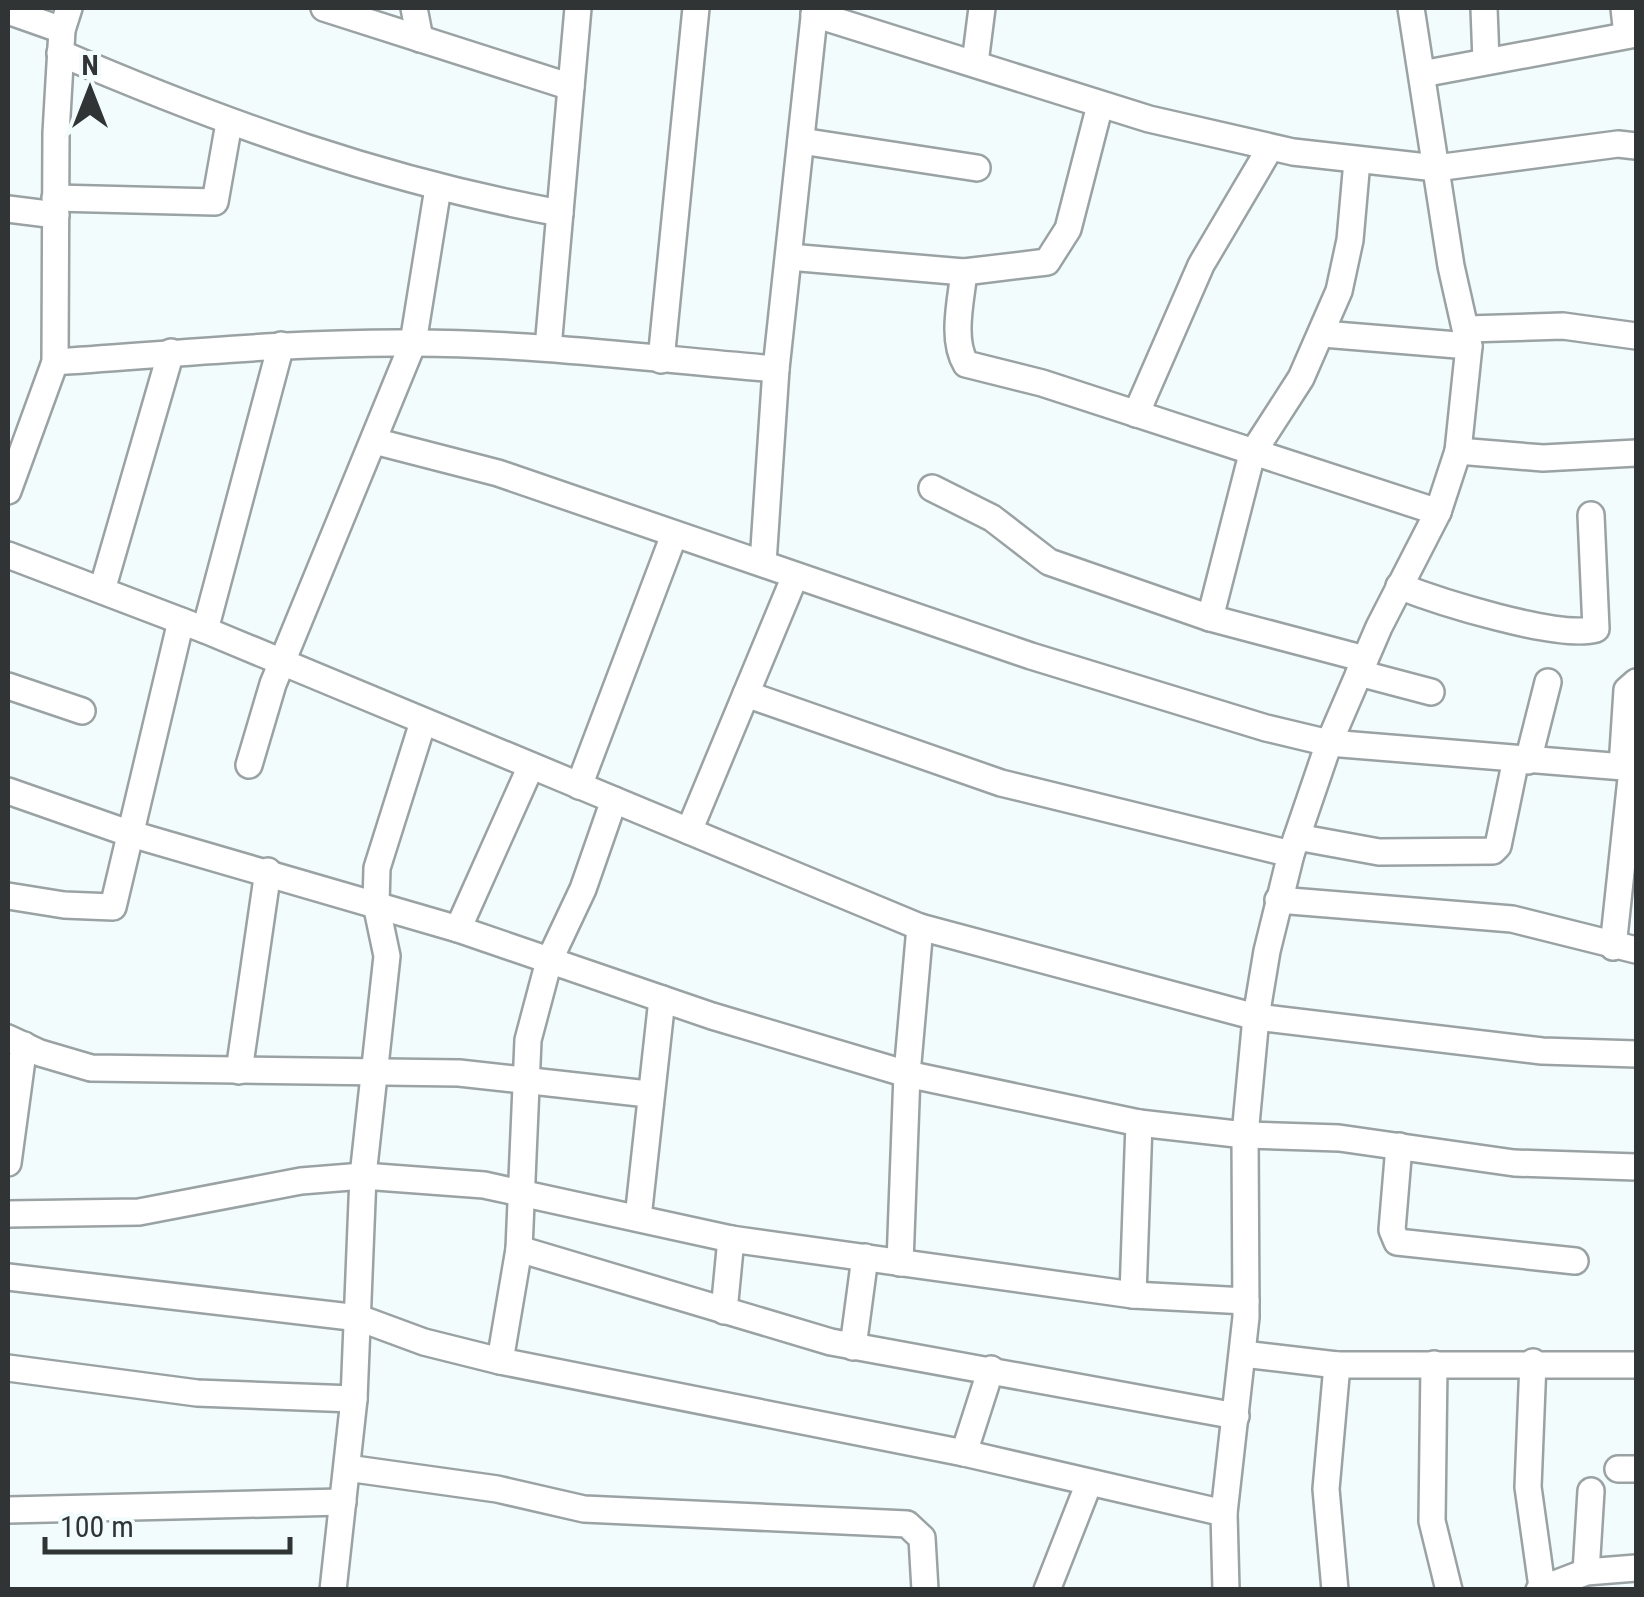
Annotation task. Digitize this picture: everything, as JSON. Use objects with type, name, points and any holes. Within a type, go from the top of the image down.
[{"type":"street","points":[[324,8],[571,88]]},
{"type":"street","points":[[414,8],[420,38]]},
{"type":"street","points":[[548,348],[578,8]]},
{"type":"street","points":[[661,360],[696,8]]},
{"type":"street","points":[[975,63],[982,8]]},
{"type":"street","points":[[1226,1590],[1224,1513],[1244,1354],[1245,1135],[1256,1016],[1278,900],[1330,743],[1398,586],[1438,512],[1458,452],[1468,337],[1410,8]]},
{"type":"street","points":[[1484,8],[1486,61]]},
{"type":"street","points":[[1422,74],[1632,34],[1624,8]]},
{"type":"street","points":[[8,11],[64,30],[229,123],[337,160],[438,188],[560,213]]},
{"type":"street","points":[[764,563],[776,369],[814,11],[1100,105],[1270,148],[1436,168],[1618,144],[1636,146]]},
{"type":"street","points":[[8,490],[55,362],[56,206],[64,30]]},
{"type":"street","points":[[789,257],[964,272],[1032,267],[1058,251],[1068,229],[1100,105]]},
{"type":"street","points":[[8,209],[215,202],[229,123]]},
{"type":"street","points":[[801,141],[978,168]]},
{"type":"street","points":[[1136,414],[1201,265],[1270,148]]},
{"type":"street","points":[[1210,618],[1252,454],[1284,408],[1324,334],[1350,240],[1357,160]]},
{"type":"street","points":[[249,765],[282,662],[413,342],[438,188]]},
{"type":"street","points":[[964,272],[958,335],[959,354],[966,364],[1136,414],[1438,512]]},
{"type":"street","points":[[1324,334],[1468,337],[1563,326],[1636,336]]},
{"type":"street","points":[[55,362],[281,345],[413,342],[548,348],[776,369]]},
{"type":"street","points":[[8,896],[111,908],[128,833],[281,345]]},
{"type":"street","points":[[102,590],[171,352]]},
{"type":"street","points":[[374,441],[498,473],[1144,693],[1330,743],[1630,768]]},
{"type":"street","points":[[1458,452],[1543,458],[1636,453]]},
{"type":"street","points":[[932,488],[992,518],[1049,562],[1431,692]]},
{"type":"street","points":[[1398,586],[1494,617],[1576,630],[1596,629],[1592,515]]},
{"type":"street","points":[[579,786],[674,535]]},
{"type":"street","points":[[8,555],[193,625],[920,927],[1256,1016],[1542,1052],[1636,1054]]},
{"type":"street","points":[[690,831],[795,576]]},
{"type":"street","points":[[746,694],[1001,783],[1294,845],[1379,852],[1493,851],[1498,846],[1548,682]]},
{"type":"street","points":[[1278,900],[1512,919],[1625,948],[1630,768],[1627,690],[1636,682]]},
{"type":"street","points":[[8,686],[82,711]]},
{"type":"street","points":[[333,1590],[354,1399],[363,1176],[387,946],[376,904],[376,868],[423,722]]},
{"type":"street","points":[[458,929],[530,766]]},
{"type":"street","points":[[8,791],[128,833],[458,929],[662,999],[907,1074],[1139,1123],[1245,1135],[1338,1138],[1514,1163],[1636,1168]]},
{"type":"street","points":[[500,1360],[519,1249],[523,1077],[550,962],[583,889],[614,800]]},
{"type":"street","points":[[238,1071],[268,871]]},
{"type":"street","points":[[900,1262],[907,1074],[920,927]]},
{"type":"street","points":[[638,1218],[648,1094],[662,999]]},
{"type":"street","points":[[8,1163],[16,1042],[90,1068],[523,1077],[648,1094]]},
{"type":"street","points":[[1133,1294],[1139,1123]]},
{"type":"street","points":[[1399,1146],[1392,1230],[1397,1242],[1576,1261]]},
{"type":"street","points":[[8,1214],[138,1212],[301,1181],[363,1176],[484,1185],[731,1239],[1133,1294],[1246,1300]]},
{"type":"street","points":[[724,1311],[731,1239]]},
{"type":"street","points":[[519,1249],[853,1347],[1236,1416]]},
{"type":"street","points":[[853,1347],[865,1257]]},
{"type":"street","points":[[8,1277],[359,1318],[398,1334],[500,1360],[964,1453],[1224,1513]]},
{"type":"street","points":[[358,1344],[398,1334]]},
{"type":"street","points":[[1244,1354],[1337,1366],[1532,1362],[1636,1365]]},
{"type":"street","points":[[1532,1362],[1528,1487],[1540,1588],[1586,1572],[1636,1568]]},
{"type":"street","points":[[1434,1364],[1432,1521],[1449,1590]]},
{"type":"street","points":[[1335,1590],[1326,1489],[1337,1366]]},
{"type":"street","points":[[8,1368],[138,1388],[354,1399]]},
{"type":"street","points":[[964,1453],[992,1369]]},
{"type":"street","points":[[348,1468],[497,1489],[584,1510],[907,1524],[922,1538],[925,1590]]},
{"type":"street","points":[[1047,1590],[1089,1483]]},
{"type":"street","points":[[1586,1572],[1592,1491]]},
{"type":"street","points":[[8,1510],[343,1502]]}]
